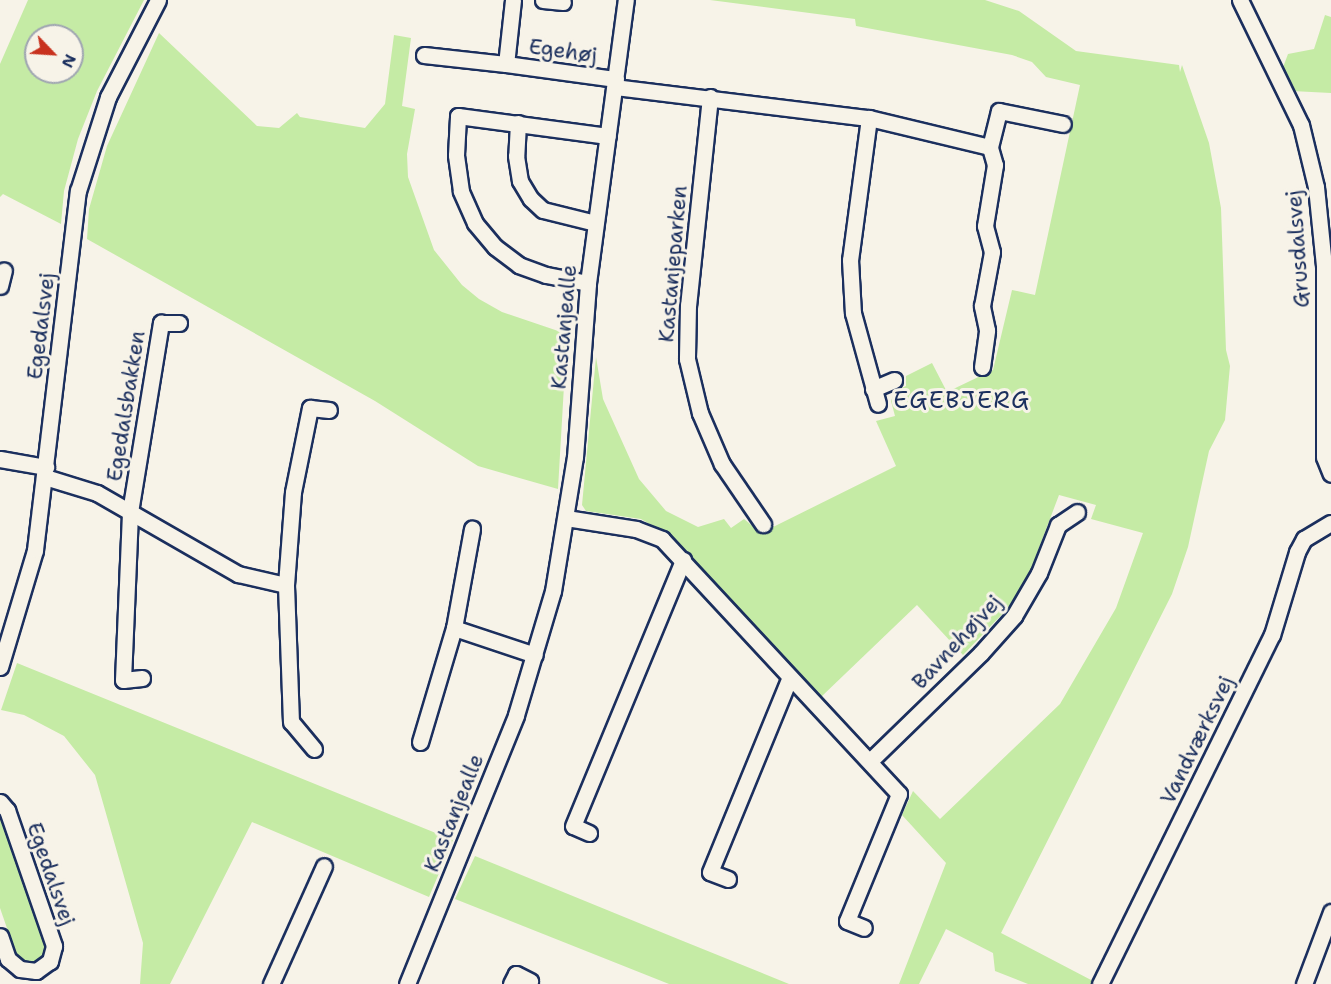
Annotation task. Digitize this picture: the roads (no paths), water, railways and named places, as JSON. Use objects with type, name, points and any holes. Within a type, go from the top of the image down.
[{"type":"street","name":"Egedalsvej","points":[[0,668],[34,550],[78,191],[91,141],[108,97],[158,0]]},
{"type":"street","name":"Egehøj","points":[[506,64],[513,0]]},
{"type":"street","points":[[543,0],[563,2]]},
{"type":"street","name":"Kastanjealle","points":[[407,984],[516,715],[553,591],[575,457],[588,283],[626,0]]},
{"type":"street","name":"Grusdalsvej","points":[[1240,0],[1300,125],[1316,187],[1324,266],[1324,457],[1331,474]]},
{"type":"street","name":"Egehøj","points":[[424,55],[506,64],[615,83]]},
{"type":"street","points":[[615,83],[869,118],[990,147]]},
{"type":"street","name":"Kastanjeparken","points":[[710,96],[688,305],[687,359],[700,413],[722,464],[763,524]]},
{"type":"street","points":[[982,367],[987,330],[982,306],[992,252],[985,226],[995,165],[990,147],[999,111],[1064,124]]},
{"type":"street","points":[[588,283],[546,275],[519,265],[495,247],[470,212],[461,191],[456,155],[458,116],[608,136]]},
{"type":"street","points":[[869,118],[850,260],[853,313],[876,396],[894,380]]},
{"type":"street","points":[[518,123],[516,156],[520,180],[531,199],[543,210],[595,223]]},
{"type":"street","points":[[0,286],[4,270]]},
{"type":"street","name":"Egedalsbakken","points":[[142,678],[123,680],[130,512],[161,323],[178,323]]},
{"type":"street","points":[[314,749],[291,722],[286,585],[293,492],[310,408],[329,410]]},
{"type":"street","name":"Egedalsbakken","points":[[0,459],[45,472],[97,493],[238,574],[286,585]]},
{"type":"street","name":"Bavnehøjvej","points":[[871,760],[981,653],[1014,616],[1039,573],[1058,525],[1077,512]]},
{"type":"street","points":[[566,518],[636,529],[662,539],[789,679],[871,760],[898,794],[847,921],[864,928]]},
{"type":"street","name":"Vandværksvej","points":[[1100,984],[1272,635],[1304,538],[1331,523]]},
{"type":"street","points":[[420,742],[454,628],[472,529]]},
{"type":"street","points":[[589,833],[573,826],[683,560]]},
{"type":"street","points":[[454,628],[535,655]]},
{"type":"street","points":[[728,879],[710,872],[789,679]]},
{"type":"street","name":"Egedalsvej","points":[[0,802],[7,810],[54,946],[50,961],[36,971],[20,969],[8,959],[0,936]]},
{"type":"street","points":[[271,984],[324,866]]},
{"type":"street","points":[[1304,984],[1331,912]]},
{"type":"street","points":[[511,984],[516,974],[530,981]]},
{"type":"district","name":"EGEBJERG","points":[[962,401]]}]
